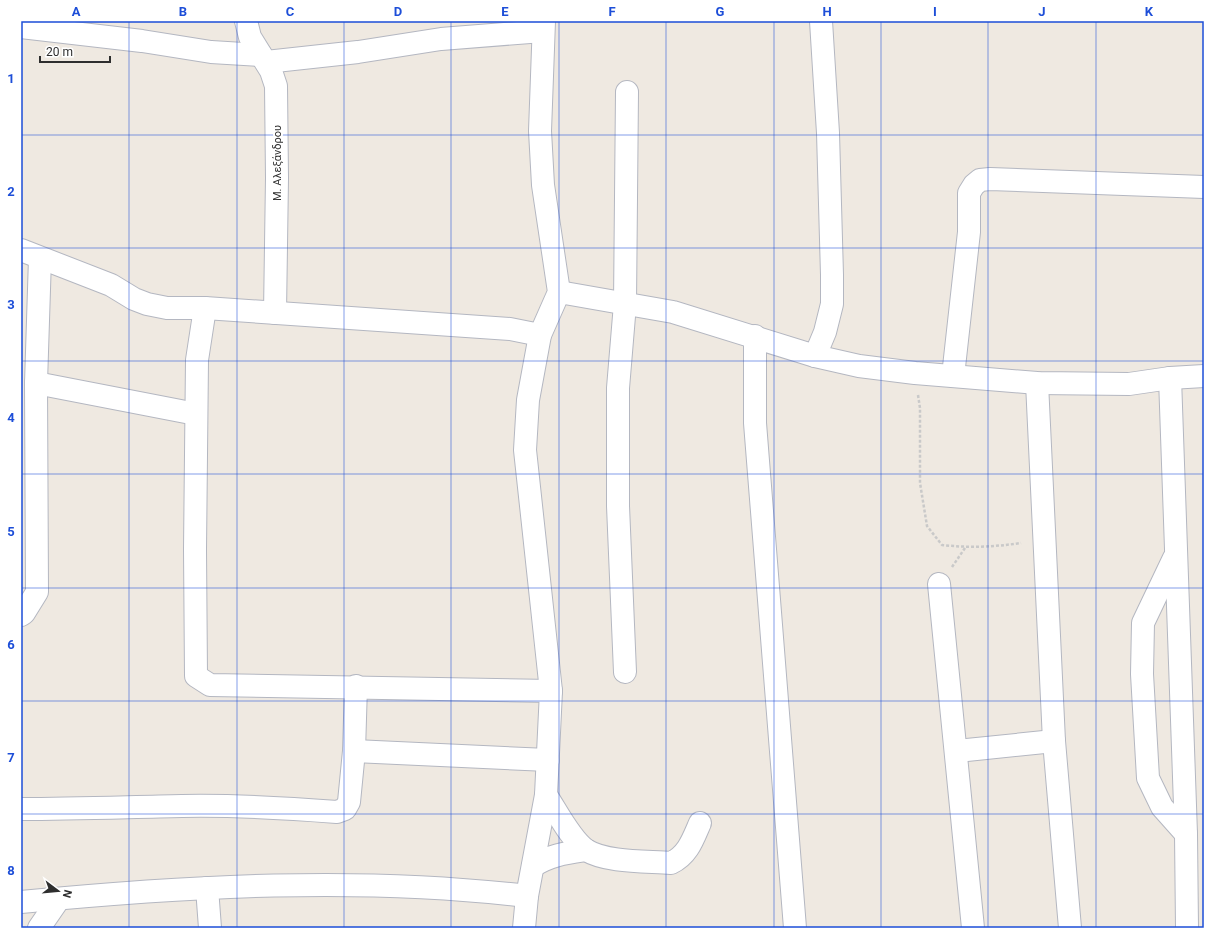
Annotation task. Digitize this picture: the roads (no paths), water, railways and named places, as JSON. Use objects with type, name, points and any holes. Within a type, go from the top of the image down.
[{"type":"street","name":"Μ. Αλεξάνδρου","points":[[246,21],[250,36],[271,71],[276,86],[275,313]]},
{"type":"street","points":[[815,356],[825,332],[832,304],[828,133],[821,21]]},
{"type":"street","points":[[21,27],[142,41],[263,59],[365,51],[441,39],[544,26],[540,131],[543,185],[559,292],[540,335],[528,400],[525,450],[551,691],[546,795],[527,896],[524,928]]},
{"type":"street","points":[[625,672],[618,506],[618,388],[625,304],[627,92]]},
{"type":"street","points":[[953,376],[969,232],[969,193],[974,185],[980,180],[990,179],[1204,187]]},
{"type":"street","points":[[21,615],[24,613],[37,592],[36,383],[30,254],[111,285],[147,304],[167,308],[205,308],[510,329],[540,335]]},
{"type":"street","points":[[559,292],[673,312],[755,336],[815,356],[859,366],[915,373],[1036,383],[1129,384],[1170,378],[1204,376]]},
{"type":"street","points":[[205,308],[197,360],[195,550],[196,676],[210,685],[356,686],[388,689],[551,691]]},
{"type":"street","points":[[755,336],[755,423],[795,928]]},
{"type":"street","points":[[1170,378],[1186,834],[1187,928]]},
{"type":"street","points":[[36,383],[196,414]]},
{"type":"street","points":[[1036,383],[1054,741],[1070,928]]},
{"type":"street","points":[[1176,555],[1143,623],[1142,674],[1148,778],[1162,807],[1186,834]]},
{"type":"street","points":[[939,584],[957,751],[973,928]]},
{"type":"street","points":[[21,809],[112,809],[183,806],[269,807],[337,812],[345,809],[349,802],[354,752],[356,686]]},
{"type":"street","points":[[957,751],[1054,741]]},
{"type":"street","points":[[354,752],[548,760]]},
{"type":"street","points":[[546,795],[566,825],[586,850],[606,858],[671,863],[681,858],[689,848],[700,823]]},
{"type":"street","points":[[533,866],[545,858],[559,854],[586,850]]},
{"type":"street","points":[[21,902],[207,888],[418,886],[464,889],[527,896]]},
{"type":"street","points":[[207,888],[210,928]]},
{"type":"street","points":[[39,928],[59,899]]}]
